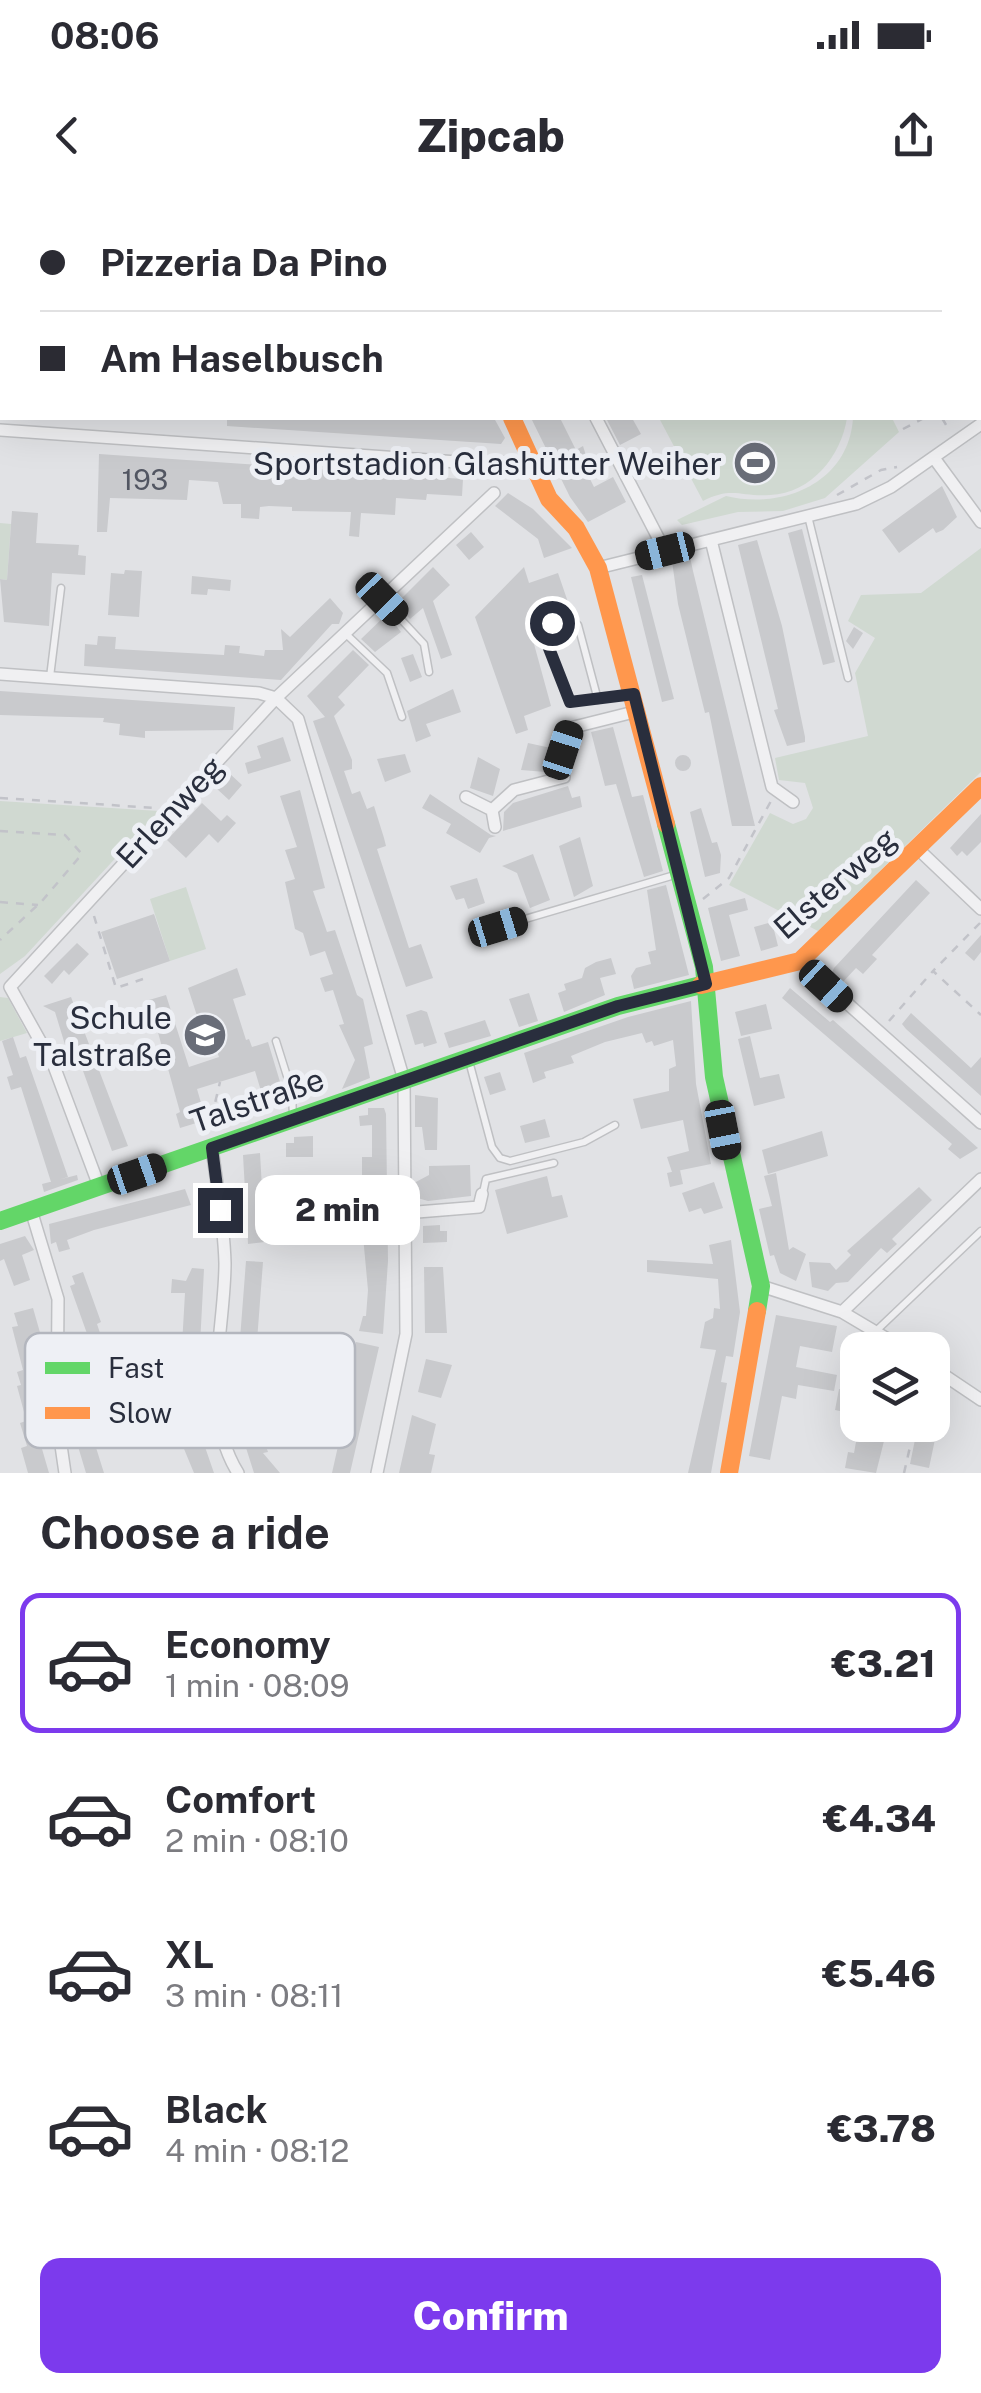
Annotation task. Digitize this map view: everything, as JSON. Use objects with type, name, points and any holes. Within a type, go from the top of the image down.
[{"type":"street","points":[[513,420],[549,499],[576,528],[598,568],[636,702],[706,984],[714,1076],[761,1286],[729,1473]]},
{"type":"street","points":[[597,420],[665,551]]},
{"type":"street","points":[[598,568],[856,504],[934,458],[981,424]]},
{"type":"street","points":[[0,430],[486,464],[528,460]]},
{"type":"street","points":[[934,458],[981,522]]},
{"type":"street","name":"Erlenweg","points":[[99,1186],[54,1066],[5,987],[276,698],[494,493]]},
{"type":"street","points":[[711,540],[776,793],[792,802]]},
{"type":"street","points":[[0,674],[276,698],[298,719],[404,1080],[406,1334],[377,1473]]},
{"type":"street","points":[[492,810],[514,790],[564,776],[563,750],[570,728],[636,702]]},
{"type":"street","name":"Elsterweg","points":[[706,984],[800,961],[981,786]]},
{"type":"street","points":[[466,797],[492,810]]},
{"type":"street","points":[[492,810],[495,827]]},
{"type":"street","points":[[919,850],[981,909]]},
{"type":"street","points":[[800,961],[981,1123]]},
{"type":"street","name":"Talstraße","points":[[0,1221],[618,1006],[706,984]]},
{"type":"street","points":[[212,1148],[225,1267],[221,1333]]},
{"type":"street","points":[[842,1312],[981,1179]]},
{"type":"street","points":[[405,1213],[478,1207],[482,1194]]},
{"type":"street","points":[[31,1210],[58,1299],[58,1333]]},
{"type":"street","points":[[761,1286],[842,1312],[876,1331]]},
{"type":"street","points":[[950,1379],[981,1400]]},
{"type":"street","points":[[61,1448],[65,1473]]},
{"type":"street","points":[[225,1448],[238,1473]]},
{"type":"lane","points":[[808,516],[848,678]]},
{"type":"lane","points":[[50,677],[61,588]]},
{"type":"lane","points":[[382,599],[424,644],[429,672]]},
{"type":"lane","points":[[598,700],[578,625],[566,618],[552,623],[545,638],[566,697],[579,703],[636,702]]},
{"type":"lane","points":[[346,633],[387,673],[402,717]]},
{"type":"lane","points":[[498,927],[679,874]]},
{"type":"lane","points":[[276,1041],[292,1092],[294,1119]]},
{"type":"lane","points":[[468,1060],[492,1147],[500,1158],[510,1161],[584,1142],[615,1125]]},
{"type":"lane","points":[[482,1194],[486,1179],[554,1163]]},
{"type":"lane","points":[[876,1331],[981,1232]]},
{"type":"path","points":[[902,428],[920,420]]},
{"type":"path","points":[[943,420],[950,432],[960,424]]},
{"type":"path","points":[[826,503],[881,470],[911,459]]},
{"type":"path","points":[[687,904],[706,898],[730,878],[776,793]]},
{"type":"path","points":[[0,798],[159,808],[166,815]]},
{"type":"path","points":[[0,831],[65,835],[82,854],[38,905],[0,940]]},
{"type":"path","points":[[0,902],[38,905]]},
{"type":"path","points":[[84,906],[92,912],[116,988],[143,980]]},
{"type":"path","points":[[879,1034],[932,971],[981,922]]},
{"type":"path","points":[[932,971],[981,1016]]},
{"type":"path","points":[[212,1148],[207,1139],[220,1082]]},
{"type":"path","points":[[904,1473],[911,1442]]},
{"type":"shaded area","name":"Sportstadion Glashütter Weiher","points":[[660,420],[847,420],[831,459],[799,487],[770,495],[721,494],[703,501]]},
{"type":"shaded area","points":[[853,420],[893,420],[899,432],[825,498],[783,511],[738,512],[682,525],[677,520],[726,496],[769,499],[809,487],[826,475],[849,441]]},
{"type":"shaded area","points":[[0,523],[11,524],[7,580],[0,579]]},
{"type":"shaded area","points":[[981,548],[981,772],[818,931],[729,885],[770,813],[793,824],[806,819],[813,808],[805,783],[779,780],[775,758],[868,736],[855,673],[875,638],[848,621],[861,595],[921,593]]},
{"type":"shaded area","points":[[0,801],[159,811],[25,956],[0,974]]},
{"type":"shaded area","points":[[186,887],[206,949],[170,961],[150,899]]},
{"type":"shaded area","points":[[0,997],[8,998],[27,1033],[0,1041]]},
{"type":"building","points":[[227,420],[495,420],[505,438],[501,444],[227,426]]},
{"type":"building","points":[[532,420],[561,420],[576,450],[583,446],[588,462],[583,465],[594,487],[613,477],[626,502],[588,522],[570,497]]},
{"type":"building","points":[[607,420],[633,420],[641,434],[620,445]]},
{"type":"building","points":[[99,454],[463,479],[462,496],[427,494],[426,500],[396,498],[395,515],[361,513],[359,537],[349,536],[351,512],[292,511],[292,507],[269,506],[260,507],[259,519],[241,518],[241,504],[223,504],[218,482],[189,480],[187,500],[110,498],[107,532],[97,532]]},
{"type":"building","points":[[942,486],[957,517],[943,530],[936,533],[933,528],[899,553],[882,530]]},
{"type":"building","points":[[508,493],[533,509],[572,548],[544,558],[538,539],[495,506]]},
{"type":"building","points":[[12,511],[38,513],[36,543],[79,545],[78,555],[86,556],[85,575],[52,573],[49,626],[4,622],[0,579],[7,580]]},
{"type":"building","points":[[802,529],[835,662],[823,665],[788,533]]},
{"type":"building","points":[[471,532],[484,547],[469,560],[456,545]]},
{"type":"building","points":[[757,540],[782,626],[805,737],[805,742],[787,746],[774,710],[778,709],[738,545]]},
{"type":"building","points":[[690,557],[755,826],[732,826],[709,712],[705,713],[678,604],[672,561]]},
{"type":"building","points":[[433,567],[450,585],[433,601],[452,655],[441,659],[423,608],[410,619],[396,604]]},
{"type":"building","points":[[524,567],[529,583],[558,573],[570,608],[538,619],[531,633],[551,706],[524,716],[528,730],[516,734],[475,617]]},
{"type":"building","points":[[125,570],[142,571],[139,617],[108,615],[111,573],[124,574]]},
{"type":"building","points":[[642,575],[674,699],[662,702],[631,577]]},
{"type":"building","points":[[192,576],[231,580],[230,591],[208,589],[207,595],[191,594]]},
{"type":"building","points":[[330,598],[343,613],[339,624],[332,624],[281,680],[84,666],[85,644],[97,645],[98,636],[116,637],[115,649],[224,655],[225,645],[240,646],[239,653],[264,656],[265,650],[283,650],[281,629],[290,637]]},
{"type":"building","points":[[387,614],[401,632],[375,652],[361,639]]},
{"type":"building","points":[[854,627],[863,633],[853,649],[846,641]]},
{"type":"building","points":[[353,650],[369,665],[338,697],[345,705],[334,716],[352,760],[352,769],[344,771],[352,794],[360,791],[367,809],[374,806],[386,846],[377,849],[409,948],[421,944],[433,978],[406,987],[313,721],[325,717],[307,696]]},
{"type":"building","points":[[413,654],[422,677],[410,682],[401,658]]},
{"type":"building","points":[[453,689],[461,712],[426,724],[431,736],[416,742],[407,711]]},
{"type":"building","points":[[0,691],[235,707],[233,730],[145,731],[145,738],[119,735],[120,724],[103,722],[104,718],[0,715]]},
{"type":"building","points":[[613,727],[632,797],[643,795],[663,871],[644,877],[616,784],[605,786],[591,732]]},
{"type":"building","points":[[283,737],[291,761],[248,774],[245,763],[261,758],[257,746]]},
{"type":"building","points":[[528,743],[551,748],[546,772],[521,770]]},
{"type":"building","points":[[405,754],[411,772],[385,782],[377,759]]},
{"type":"building","points":[[683,755],[691,763],[683,771],[675,763]]},
{"type":"building","points":[[478,757],[500,769],[493,796],[470,788]]},
{"type":"building","points":[[229,773],[242,785],[229,800],[216,788]]},
{"type":"building","points":[[568,786],[572,798],[580,796],[582,807],[503,831],[504,812],[513,803]]},
{"type":"building","points":[[300,790],[325,888],[313,891],[327,932],[335,930],[357,995],[363,999],[373,1044],[364,1047],[370,1078],[342,1089],[355,1060],[339,1025],[344,1024],[333,990],[325,992],[320,978],[333,974],[325,951],[310,956],[303,933],[295,929],[285,882],[295,879],[285,850],[297,847],[280,796]]},
{"type":"building","points":[[430,794],[496,836],[489,838],[480,853],[446,833],[451,824],[422,808]]},
{"type":"building","points":[[202,803],[221,821],[227,815],[236,823],[218,843],[209,834],[186,858],[167,840]]},
{"type":"building","points":[[701,808],[712,843],[717,842],[721,855],[720,873],[705,877],[690,812]]},
{"type":"building","points":[[981,814],[981,842],[967,856],[962,851],[957,856],[950,848]]},
{"type":"building","points":[[580,837],[593,886],[574,897],[559,846]]},
{"type":"building","points":[[533,854],[550,900],[530,908],[517,873],[502,866]]},
{"type":"building","points":[[477,878],[485,903],[468,909],[464,898],[456,900],[450,886]]},
{"type":"building","points":[[916,880],[930,893],[872,955],[877,959],[863,974],[856,968],[841,984],[831,975],[834,968]]},
{"type":"building","points":[[666,885],[689,975],[634,989],[631,976],[636,968],[651,964],[648,952],[656,950],[647,890]]},
{"type":"building","points":[[745,898],[748,910],[729,915],[740,956],[721,961],[708,908]]},
{"type":"building","points":[[154,914],[170,961],[117,979],[101,932]]},
{"type":"building","points":[[772,922],[778,946],[761,951],[754,927]]},
{"type":"building","points":[[981,935],[981,952],[974,961],[965,953]]},
{"type":"building","points":[[77,943],[89,954],[69,975],[64,970],[52,984],[44,976]]},
{"type":"building","points":[[611,958],[616,974],[600,978],[605,995],[564,1012],[558,993],[566,990],[564,984],[582,978],[585,968]]},
{"type":"building","points":[[237,968],[246,995],[233,999],[246,1040],[252,1047],[268,1042],[284,1095],[264,1101],[255,1071],[197,1089],[206,1120],[180,1128],[176,1114],[180,1112],[149,1000],[166,995],[189,1067],[219,1057],[206,1020],[199,1022],[188,988]]},
{"type":"building","points":[[790,988],[830,1022],[833,1020],[978,1148],[960,1159],[948,1149],[952,1144],[782,998]]},
{"type":"building","points":[[529,993],[538,1021],[519,1027],[509,999]]},
{"type":"building","points":[[71,997],[128,1146],[112,1151],[74,1046],[66,1048],[55,1012],[43,1006]]},
{"type":"building","points":[[691,1001],[696,1084],[711,1164],[672,1172],[667,1157],[689,1151],[683,1120],[641,1129],[633,1099],[669,1091],[669,1069],[676,1066],[673,1040],[654,1046],[652,1041],[646,1043],[642,1033],[605,1042],[571,1056],[574,1063],[544,1072],[546,1078],[533,1083],[524,1053],[628,1017]]},
{"type":"building","points":[[766,1004],[772,1029],[741,1036],[735,1012]]},
{"type":"building","points":[[427,1012],[437,1043],[424,1047],[423,1043],[415,1045],[406,1015]]},
{"type":"building","points":[[911,1013],[971,1068],[981,1057],[981,1096],[906,1029],[902,1024]]},
{"type":"building","points":[[485,1020],[491,1036],[449,1048],[444,1033]]},
{"type":"building","points":[[750,1036],[760,1078],[779,1074],[785,1098],[754,1106],[738,1039]]},
{"type":"building","points":[[13,1037],[20,1058],[26,1056],[68,1177],[51,1182],[21,1087],[11,1090],[7,1077],[13,1075],[2,1041]]},
{"type":"building","points":[[500,1072],[506,1090],[490,1095],[484,1077]]},
{"type":"building","points":[[415,1095],[438,1098],[437,1150],[425,1150],[422,1127],[415,1127]]},
{"type":"building","points":[[368,1108],[384,1108],[386,1114],[388,1261],[383,1334],[359,1331],[366,1316],[368,1290],[363,1236],[374,1236],[371,1204],[362,1204],[362,1157],[372,1157],[372,1125],[360,1126],[359,1116],[368,1115]]},
{"type":"building","points":[[545,1119],[550,1137],[525,1143],[520,1126]]},
{"type":"building","points":[[822,1131],[828,1156],[768,1174],[762,1150]]},
{"type":"building","points":[[313,1136],[313,1157],[286,1157],[286,1143],[294,1143],[294,1137]]},
{"type":"building","points":[[260,1153],[265,1242],[248,1244],[243,1155]]},
{"type":"building","points":[[470,1165],[471,1196],[428,1201],[414,1197],[414,1183],[429,1175],[429,1166]]},
{"type":"building","points":[[680,1170],[683,1184],[670,1187],[667,1173]]},
{"type":"building","points":[[776,1173],[789,1250],[793,1247],[806,1254],[796,1281],[780,1273],[774,1255],[770,1256],[759,1209],[772,1206],[764,1176]]},
{"type":"building","points":[[77,1175],[78,1180],[44,1192],[42,1184]]},
{"type":"building","points":[[547,1176],[552,1197],[562,1195],[568,1217],[507,1234],[495,1190]]},
{"type":"building","points":[[714,1182],[723,1208],[704,1214],[701,1208],[689,1212],[682,1193]]},
{"type":"building","points":[[919,1187],[932,1200],[892,1239],[897,1244],[887,1253],[881,1248],[848,1282],[836,1283],[828,1291],[812,1287],[809,1262],[830,1263],[836,1270],[851,1255],[847,1251]]},
{"type":"building","points":[[185,1189],[191,1205],[94,1230],[67,1240],[70,1249],[59,1252],[56,1242],[51,1244],[49,1224]]},
{"type":"building","points":[[440,1225],[440,1231],[447,1231],[447,1242],[423,1243],[423,1226]]},
{"type":"building","points":[[25,1236],[34,1250],[22,1255],[30,1280],[14,1286],[4,1259],[0,1261],[0,1244]]},
{"type":"building","points":[[731,1240],[740,1312],[733,1357],[726,1356],[721,1382],[727,1383],[711,1473],[688,1473],[716,1350],[700,1348],[705,1322],[713,1318],[714,1308],[720,1309],[718,1279],[647,1272],[647,1260],[713,1264],[709,1245]]},
{"type":"building","points":[[246,1261],[263,1262],[258,1333],[240,1333]]},
{"type":"building","points":[[424,1267],[443,1267],[447,1333],[425,1333]]},
{"type":"building","points":[[192,1268],[204,1269],[201,1333],[183,1333],[185,1293],[171,1293],[172,1279],[186,1281]]},
{"type":"building","points":[[83,1272],[101,1322],[97,1324],[100,1333],[87,1333],[70,1286],[75,1284],[72,1276]]},
{"type":"building","points":[[33,1308],[40,1333],[25,1333],[24,1412],[17,1386],[21,1385],[17,1372],[23,1370],[12,1327],[18,1326],[14,1313]]},
{"type":"building","points":[[776,1315],[837,1326],[832,1352],[800,1346],[796,1367],[837,1375],[834,1391],[798,1385],[796,1399],[782,1396],[770,1460],[749,1456]]},
{"type":"building","points":[[356,1342],[379,1347],[350,1473],[332,1473],[338,1448],[355,1448]]},
{"type":"building","points":[[426,1359],[452,1365],[441,1398],[418,1392]]},
{"type":"building","points":[[839,1389],[840,1389],[840,1411],[835,1410]]},
{"type":"building","points":[[412,1415],[436,1424],[429,1454],[435,1455],[431,1473],[399,1473]]},
{"type":"building","points":[[856,1442],[884,1442],[876,1473],[845,1468],[848,1452],[854,1453]]},
{"type":"building","points":[[915,1442],[934,1442],[929,1468],[910,1464]]},
{"type":"building","points":[[21,1448],[41,1448],[49,1473],[28,1473]]},
{"type":"building","points":[[78,1448],[96,1448],[104,1473],[86,1473]]},
{"type":"building","points":[[184,1448],[205,1448],[214,1473],[194,1473]]},
{"type":"building","points":[[246,1448],[267,1448],[268,1452],[263,1453],[280,1473],[254,1473]]},
{"type":"traffic: fast","points":[[666,824],[704,967],[714,1077],[761,1286],[757,1311]]},
{"type":"traffic: fast","points":[[0,1221],[618,1006],[701,985]]},
{"type":"traffic: slow","points":[[513,420],[549,499],[576,528],[598,568],[666,824]]},
{"type":"traffic: slow","points":[[701,985],[800,961],[981,786]]},
{"type":"traffic: slow","points":[[729,1473],[757,1311]]},
{"type":"place","name":"Sportstadion Glashütter Weiher","points":[[755,463]]},
{"type":"place","name":"Schule Talstraße","points":[[205,1035]]},
{"type":"route","points":[[220,1210],[212,1148],[618,1006],[706,984],[634,694],[570,702],[545,638],[552,623]]}]
